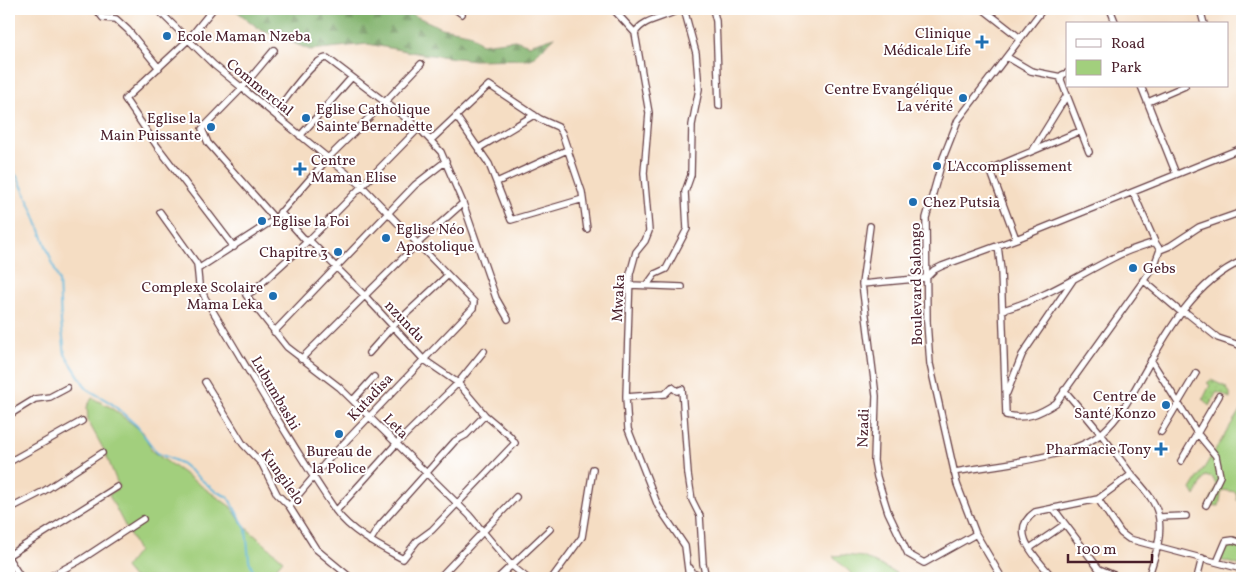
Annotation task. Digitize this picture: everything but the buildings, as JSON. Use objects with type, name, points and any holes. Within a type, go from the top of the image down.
[{"type":"street","points":[[96,9],[103,18],[116,19],[128,30],[159,68]]},
{"type":"street","name":"Commercial","points":[[156,9],[187,41],[361,185],[468,295],[474,302],[473,308]]},
{"type":"street","points":[[213,9],[187,41],[125,99],[157,146],[234,247]]},
{"type":"street","points":[[455,9],[462,14]]},
{"type":"street","points":[[613,9],[635,33],[644,23],[666,17],[680,9]]},
{"type":"street","points":[[647,285],[655,274],[666,270],[687,228],[685,192],[691,175],[692,125],[699,89],[696,53],[684,9]]},
{"type":"street","points":[[713,9],[716,21],[719,106]]},
{"type":"street","points":[[983,9],[1020,38]]},
{"type":"street","name":"Boulevard Salongo","points":[[1002,578],[976,534],[954,472],[930,364],[926,278],[926,218],[952,132],[965,111],[1043,9]]},
{"type":"street","points":[[1110,9],[1115,22]]},
{"type":"street","points":[[1200,9],[1203,22]]},
{"type":"street","name":"Mwaka","points":[[635,33],[649,113],[644,173],[649,231],[645,241],[636,252],[630,274],[626,397],[628,429],[658,506],[685,546],[687,559]]},
{"type":"street","points":[[274,50],[242,88],[202,129],[208,143],[274,219]]},
{"type":"street","points":[[1007,57],[1031,71],[1061,77],[1066,74]]},
{"type":"street","points":[[274,114],[320,59],[329,59],[419,128],[431,140],[446,161],[464,203],[496,298],[508,319]]},
{"type":"street","points":[[198,269],[274,219],[329,157],[386,102],[421,64]]},
{"type":"street","points":[[300,136],[352,77]]},
{"type":"street","points":[[1061,77],[1089,152]]},
{"type":"street","points":[[431,140],[490,85],[534,115],[558,127],[568,149],[583,199],[587,229]]},
{"type":"street","points":[[1142,88],[1176,174]]},
{"type":"street","points":[[1148,102],[1180,88]]},
{"type":"street","points":[[1034,150],[1067,95]]},
{"type":"street","points":[[479,148],[534,115]]},
{"type":"street","points":[[456,116],[479,148],[497,182],[511,220],[583,199]]},
{"type":"street","points":[[309,240],[419,128]]},
{"type":"street","points":[[1016,240],[990,169],[1080,131]]},
{"type":"street","points":[[870,226],[862,284],[926,278],[934,270],[1016,240],[1242,148]]},
{"type":"street","points":[[497,182],[568,149]]},
{"type":"street","points":[[274,332],[423,177],[446,161]]},
{"type":"street","points":[[998,246],[1003,310],[1003,379],[1006,394],[1006,415],[1024,418],[1038,414],[1056,403],[1154,266],[1160,250],[1133,192]]},
{"type":"street","points":[[301,359],[418,243],[464,203]]},
{"type":"street","name":"Lubumbashi","points":[[160,212],[197,264],[199,284],[205,298],[261,389],[293,447],[343,520],[370,541],[403,559],[417,541],[432,530],[456,502]]},
{"type":"street","name":"nzundu","points":[[280,212],[306,241],[309,240],[336,266],[423,359],[458,383],[485,415],[510,436],[515,443],[456,502]]},
{"type":"street","points":[[1160,250],[1170,246],[1199,227],[1239,213]]},
{"type":"street","name":"Leta","points":[[309,240],[253,291],[246,295],[274,332],[301,359],[322,372],[353,400],[426,475],[456,502],[511,565],[527,578]]},
{"type":"street","points":[[1003,310],[1021,305],[1117,256],[1156,242]]},
{"type":"street","points":[[954,472],[1061,454],[1102,433],[1126,404],[1151,360],[1182,313],[1215,276],[1242,261]]},
{"type":"street","points":[[369,353],[392,327],[448,275]]},
{"type":"street","points":[[1006,394],[1022,355],[1073,280]]},
{"type":"street","points":[[1143,280],[1182,313],[1188,314],[1218,338],[1242,346]]},
{"type":"street","name":"Nzadi","points":[[862,284],[876,396],[874,461],[888,512],[908,554],[924,562],[976,534]]},
{"type":"street","points":[[630,285],[682,287]]},
{"type":"street","name":"Kutadisa","points":[[289,506],[308,485],[313,476],[473,308]]},
{"type":"street","points":[[336,511],[396,444],[458,383],[484,351]]},
{"type":"street","points":[[1151,360],[1197,434],[1216,456],[1220,476],[1206,505]]},
{"type":"street","points":[[1161,432],[1196,373]]},
{"type":"street","points":[[353,400],[374,377]]},
{"type":"street","name":"Kungilelo","points":[[205,382],[243,444],[262,464],[277,494],[289,506],[322,557],[351,578]]},
{"type":"street","points":[[626,397],[665,394],[672,387],[677,391],[682,389],[688,474],[692,500],[700,516],[705,578]]},
{"type":"street","points":[[9,415],[35,399],[50,397],[67,388]]},
{"type":"street","points":[[1064,390],[1102,433],[1154,502],[1159,517],[1158,545],[1148,578]]},
{"type":"street","points":[[1181,461],[1219,396]]},
{"type":"street","points":[[370,541],[380,525],[455,441],[466,435],[485,415]]},
{"type":"street","points":[[9,462],[82,421]]},
{"type":"street","points":[[9,509],[44,491],[102,454]]},
{"type":"street","points":[[552,578],[582,537],[593,469]]},
{"type":"street","points":[[1053,578],[1023,537],[1023,524],[1035,512],[1098,499],[1132,474]]},
{"type":"street","points":[[9,555],[117,487]]},
{"type":"street","points":[[439,578],[516,497]]},
{"type":"street","points":[[1098,499],[1125,536],[1242,569],[1240,578]]},
{"type":"street","points":[[1053,508],[1099,569],[1109,575],[1121,578]]},
{"type":"street","points":[[1159,517],[1186,516]]},
{"type":"street","points":[[47,578],[79,561],[143,519]]},
{"type":"street","points":[[1030,548],[1065,524]]},
{"type":"street","points":[[498,578],[550,529]]},
{"type":"street","points":[[1217,562],[1226,541],[1233,540],[1242,543]]},
{"type":"street","points":[[1197,578],[1202,558]]},
{"type":"street","points":[[9,559],[21,578]]},
{"type":"street","points":[[687,559],[691,572],[705,578]]},
{"type":"street","points":[[687,559],[689,578]]},
{"type":"green space","points":[[234,9],[400,9],[442,28],[469,33],[481,44],[515,40],[529,45],[555,37],[531,59],[474,60],[422,54],[368,44],[310,50],[258,28]]},
{"type":"green space","points":[[1211,380],[1226,387],[1230,393],[1230,398],[1217,392],[1209,406],[1203,399],[1210,385],[1207,383]]},
{"type":"green space","points":[[92,398],[110,407],[143,432],[152,451],[231,507],[244,526],[283,560],[276,568],[281,576],[292,576],[293,578],[133,578],[125,568],[138,551],[109,495],[119,487],[105,452],[88,421],[87,407]]},
{"type":"green space","points":[[1242,407],[1242,500],[1237,500],[1236,492],[1222,490],[1219,506],[1208,505],[1217,487],[1213,478],[1205,476],[1195,496],[1191,489]]},
{"type":"green space","points":[[1236,543],[1242,550],[1241,566],[1220,560],[1223,549],[1229,544]]},
{"type":"green space","points":[[833,556],[863,557],[898,574],[898,578],[856,578]]},
{"type":"waterway","points":[[9,166],[18,178],[33,211],[59,281],[65,354],[87,389],[111,403],[137,426],[157,453],[181,463],[215,491],[228,497],[246,529],[249,560],[256,578]]},
{"type":"place","name":"Ecole Maman Nzeba","points":[[167,36]]},
{"type":"place","name":"Clinique Médicale Life","points":[[982,42]]},
{"type":"place","name":"Centre Evangélique La vérité","points":[[963,98]]},
{"type":"place","name":"Eglise Catholique Sainte Bernadette","points":[[306,118]]},
{"type":"place","name":"Eglise la Main Puissante","points":[[211,127]]},
{"type":"place","name":"L'Accomplissement","points":[[937,166]]},
{"type":"place","name":"Centre Maman Elise","points":[[300,169]]},
{"type":"place","name":"Chez Putsia","points":[[913,202]]},
{"type":"place","name":"Eglise la Foi","points":[[262,221]]},
{"type":"place","name":"Eglise Néo Apostolique","points":[[386,238]]},
{"type":"place","name":"Chapitre 3","points":[[338,252]]},
{"type":"place","name":"Gebs","points":[[1133,268]]},
{"type":"place","name":"Complexe Scolaire Mama Leka","points":[[273,296]]},
{"type":"place","name":"Centre de Santé Konzo","points":[[1166,405]]},
{"type":"place","name":"Bureau de la Police","points":[[339,434]]},
{"type":"place","name":"Pharmacie Tony","points":[[1161,449]]}]
